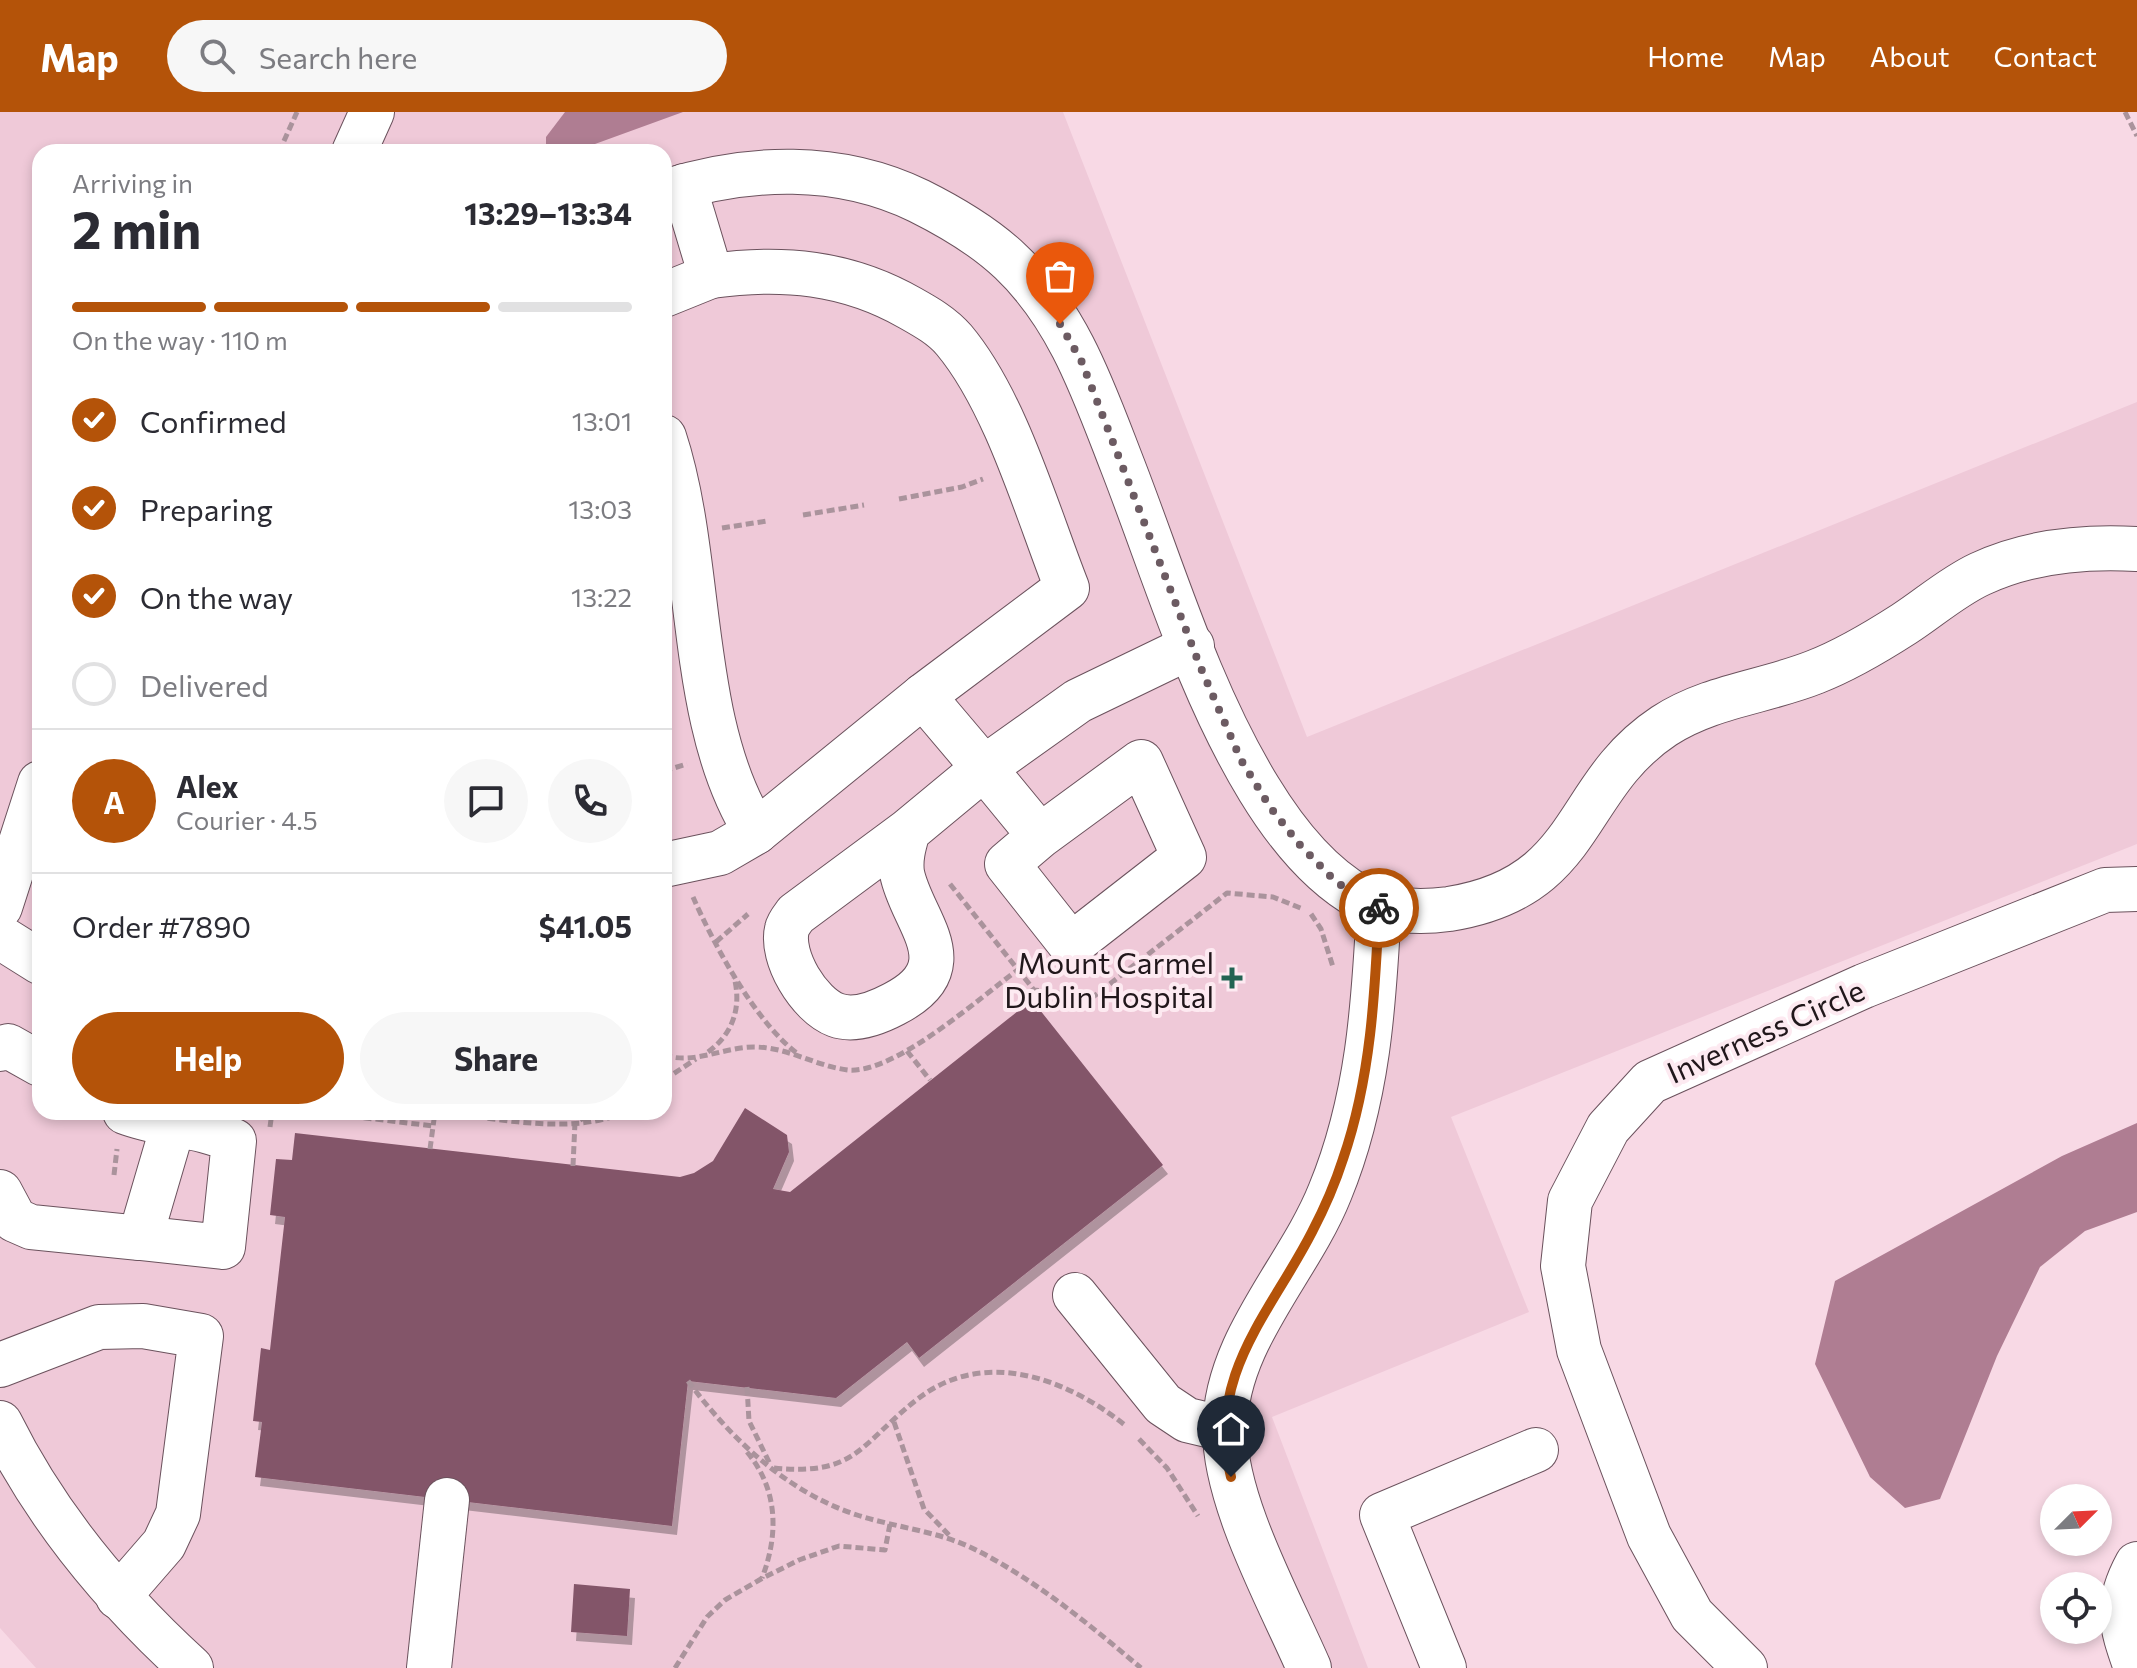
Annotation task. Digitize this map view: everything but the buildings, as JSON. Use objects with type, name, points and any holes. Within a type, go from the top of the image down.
[{"type":"street","points":[[358,144],[372,112]]},
{"type":"street","points":[[711,276],[674,189],[766,171],[853,177],[893,188],[939,211],[1010,261],[1038,292],[1081,360],[1192,646],[1241,760],[1270,807],[1336,882],[1379,906],[1421,912],[1507,894],[1528,881],[1567,843],[1626,757],[1642,741],[1698,707],[1819,671],[1905,624],[1976,576],[2018,559],[2078,548],[2137,549]]},
{"type":"street","points":[[672,292],[711,276],[775,270],[814,274],[854,281],[889,296],[936,323],[953,339],[990,396],[1067,588],[923,696],[756,832],[720,853],[672,863]]},
{"type":"street","points":[[672,471],[684,521],[714,722],[737,800],[756,832]]},
{"type":"street","points":[[908,831],[984,768],[1078,701],[1192,646]]},
{"type":"street","points":[[923,696],[1040,836]]},
{"type":"street","points":[[0,907],[32,808]]},
{"type":"street","name":"Inverness Circle","points":[[1745,1668],[1692,1615],[1649,1536],[1579,1350],[1563,1266],[1570,1201],[1608,1128],[1650,1082],[1751,1033],[1991,935],[2105,890],[2137,889]]},
{"type":"street","points":[[1309,1668],[1235,1493],[1227,1461],[1225,1429],[1235,1370],[1247,1343],[1312,1233],[1356,1119],[1370,1034],[1379,906]]},
{"type":"street","points":[[0,937],[32,957]]},
{"type":"street","points":[[0,1049],[8,1046],[32,1060]]},
{"type":"street","points":[[140,1238],[174,1120]]},
{"type":"street","points":[[0,1192],[15,1220],[31,1227],[223,1247],[234,1141],[181,1120]]},
{"type":"street","points":[[1075,1295],[1163,1404],[1187,1420],[1225,1429]]},
{"type":"street","points":[[0,1365],[99,1327],[143,1326],[201,1336],[178,1514],[164,1544],[118,1597]]},
{"type":"street","points":[[0,1423],[52,1514],[118,1597],[191,1668]]},
{"type":"street","points":[[1444,1668],[1382,1515],[1536,1450]]},
{"type":"street","points":[[429,1668],[447,1500]]},
{"type":"street","points":[[2136,1668],[2121,1626],[2122,1593],[2137,1564]]},
{"type":"path","points":[[283,144],[297,112]]},
{"type":"path","points":[[2125,112],[2137,136]]},
{"type":"path","points":[[899,499],[962,487],[987,477]]},
{"type":"path","points":[[803,515],[864,505]]},
{"type":"path","points":[[720,529],[767,521]]},
{"type":"path","points":[[1227,893],[1273,897],[1312,915],[1328,946],[1334,971]]},
{"type":"path","points":[[672,1057],[683,1059],[702,1056],[750,1047],[775,1049],[803,1057],[783,1041],[732,968],[738,996],[734,1019],[718,1044],[702,1056],[672,1075]]},
{"type":"path","points":[[907,1051],[930,1080]]},
{"type":"path","points":[[383,1120],[433,1126]]},
{"type":"path","points":[[430,1149],[435,1120]]},
{"type":"path","points":[[547,1120],[599,1120]]},
{"type":"path","points":[[575,1122],[579,1120]]},
{"type":"path","points":[[573,1166],[575,1122]]},
{"type":"path","points":[[773,1468],[820,1469],[841,1463],[860,1453],[931,1390],[972,1372],[1000,1370],[1040,1378],[1068,1389],[1124,1425],[1167,1468],[1202,1523]]},
{"type":"path","points":[[688,1381],[766,1481],[773,1502],[771,1548],[761,1579]]},
{"type":"path","points":[[747,1387],[749,1421],[773,1468]]},
{"type":"path","points":[[893,1421],[924,1509],[941,1529],[958,1542]]},
{"type":"path","points":[[736,1439],[821,1501],[958,1542],[980,1552],[1056,1601],[1141,1668]]},
{"type":"path","points":[[675,1668],[716,1608],[761,1579],[799,1560],[839,1546],[885,1550],[890,1524]]},
{"type":"shaded area","name":"Mount Carmel Dublin Hospital","points":[[0,112],[1063,112],[1307,737],[2137,402],[2137,844],[1451,1117],[1529,1312],[1272,1417],[1368,1668],[36,1668],[0,1628]]},
{"type":"shaded area","points":[[565,112],[683,112],[595,144],[546,144],[546,137]]},
{"type":"shaded area","points":[[2137,1123],[2137,1212],[2085,1231],[2040,1267],[1997,1356],[1940,1499],[1905,1508],[1870,1477],[1815,1364],[1835,1281],[2062,1156]]},
{"type":"way so far","points":[[1060,324],[1081,360],[1200,666],[1241,760],[1270,807],[1299,844],[1336,882],[1379,908]]},
{"type":"place","name":"Mount Carmel Dublin Hospital","points":[[1232,978]]},
{"type":"route","points":[[1231,1477],[1225,1429],[1227,1401],[1235,1370],[1247,1343],[1312,1233],[1343,1160],[1356,1119],[1370,1034],[1379,908]]}]
